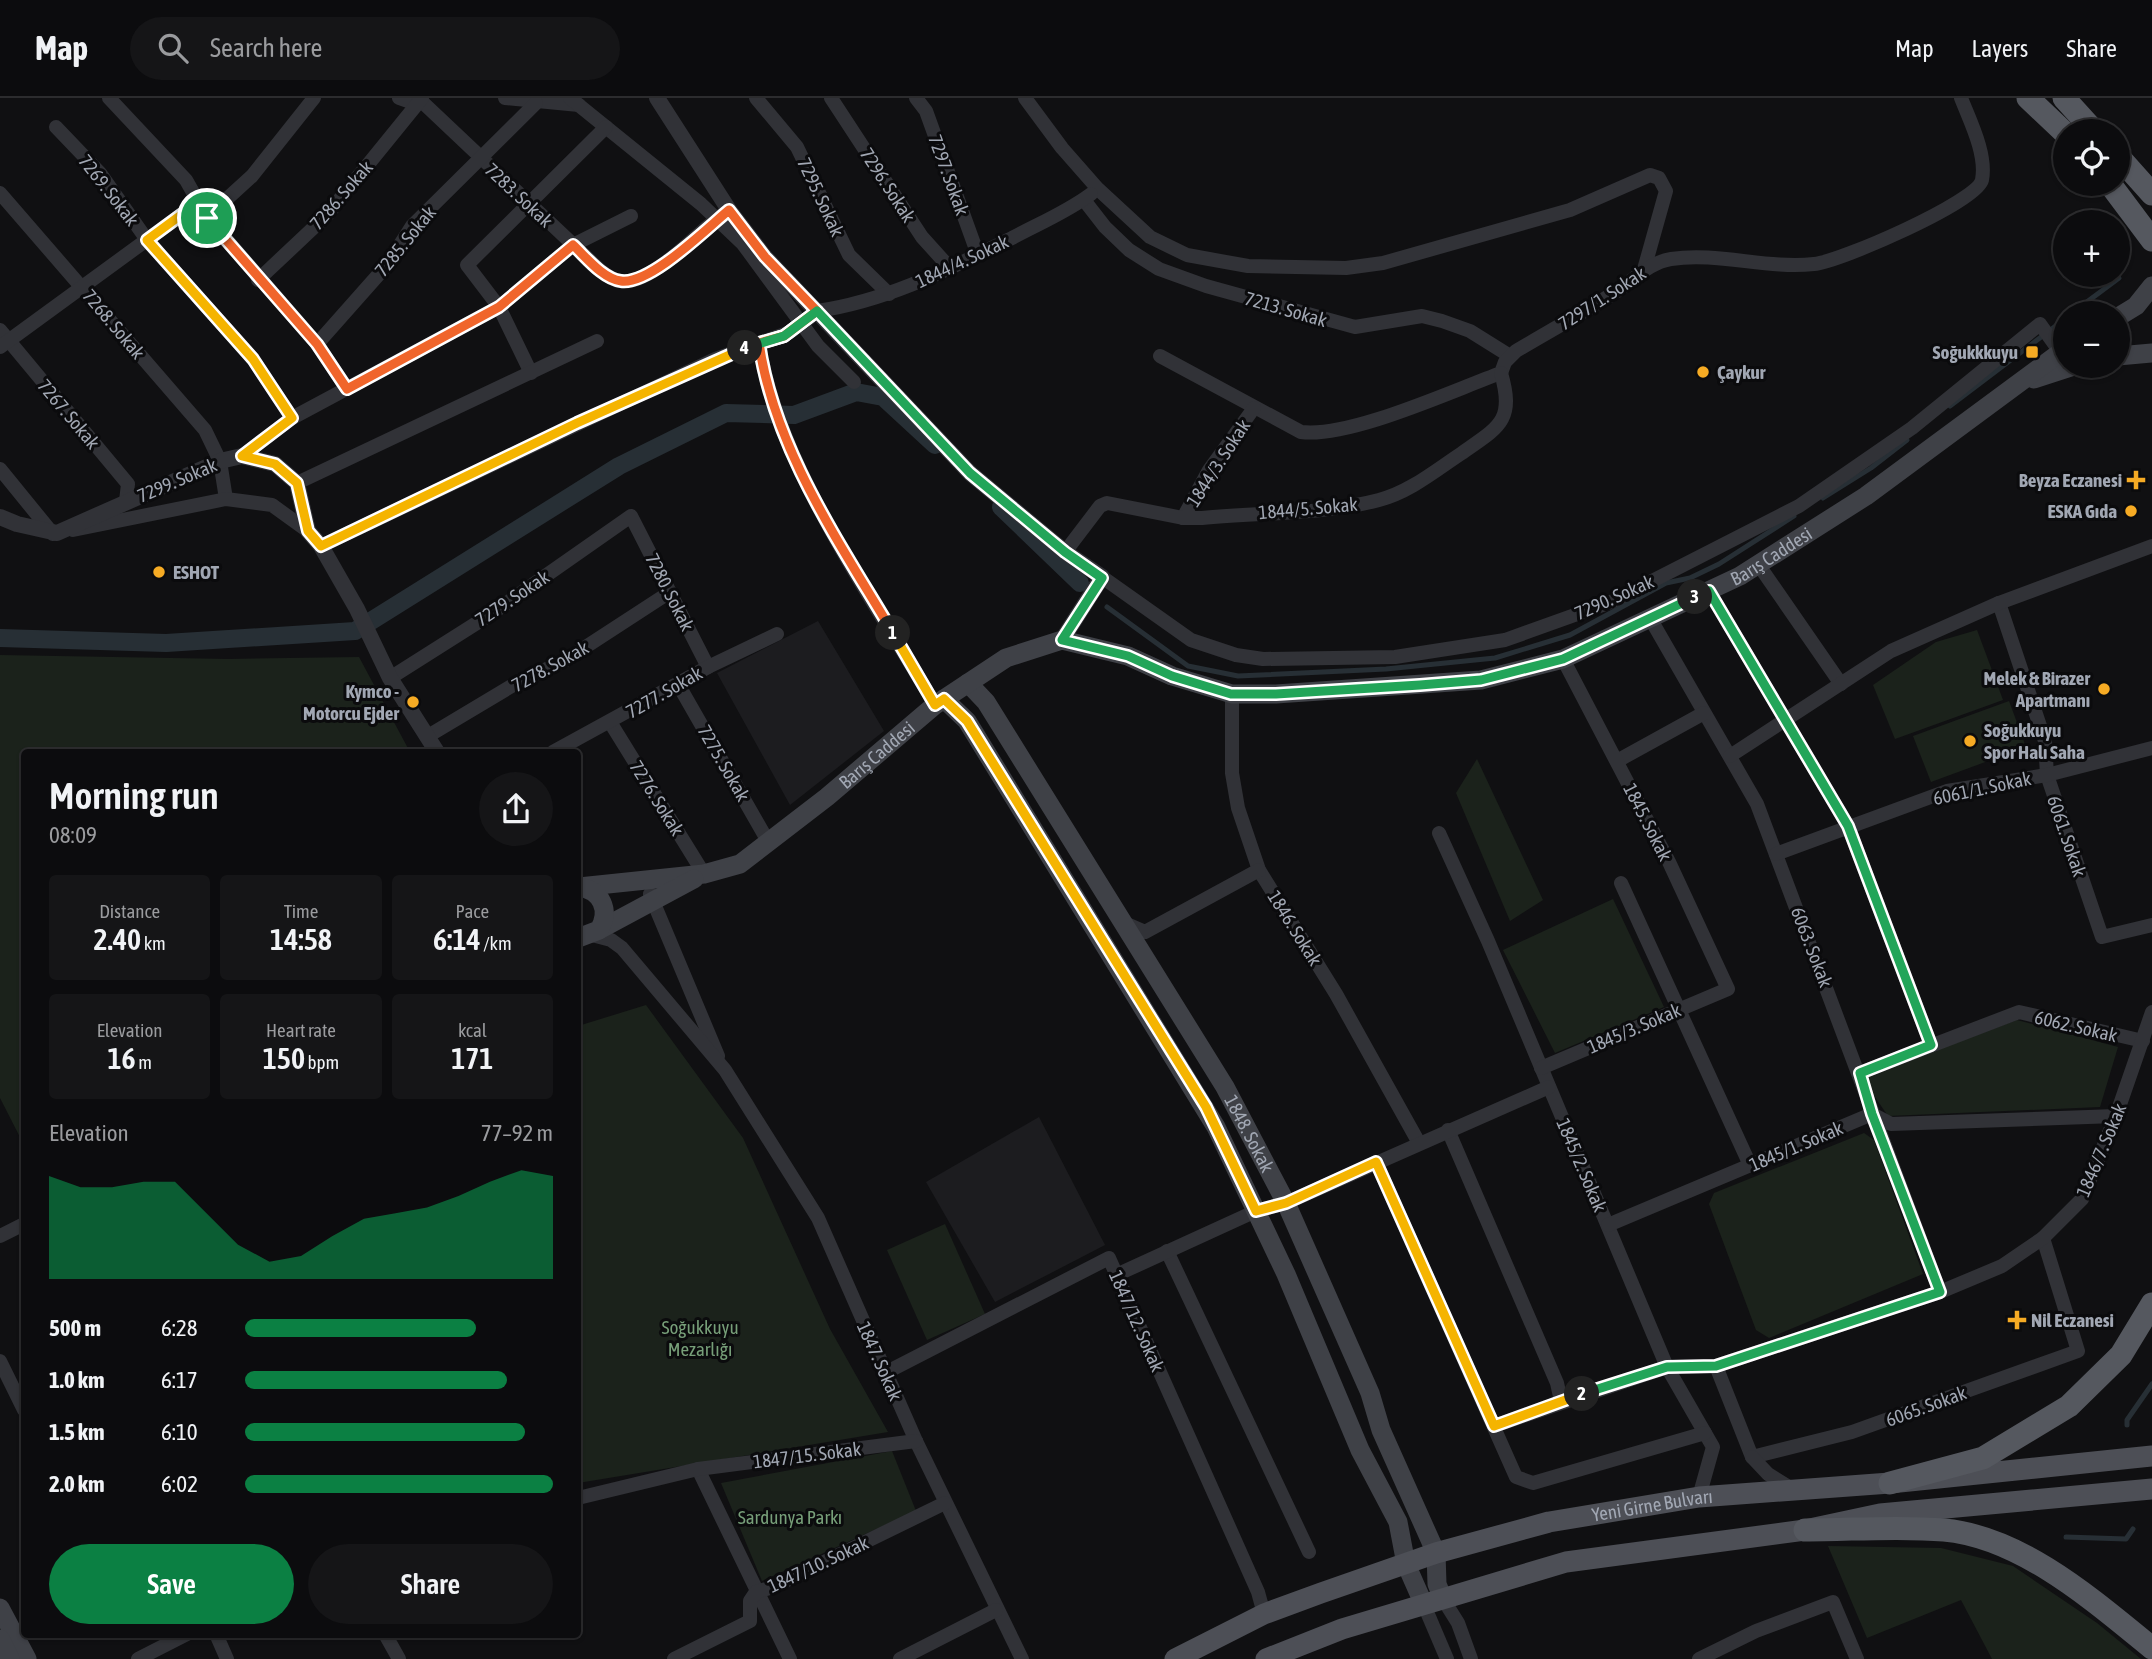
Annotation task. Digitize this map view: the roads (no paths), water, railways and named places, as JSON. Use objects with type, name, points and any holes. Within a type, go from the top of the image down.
[{"type":"highway","points":[[2028,98],[2053,122]]},
{"type":"highway","points":[[2064,98],[2083,119]]},
{"type":"highway","points":[[2130,169],[2152,194]]},
{"type":"highway","points":[[2118,196],[2150,241]]},
{"type":"highway","points":[[1890,1483],[1983,1458],[2069,1406],[2122,1354],[2152,1304]]},
{"type":"highway","points":[[1805,1530],[1946,1531],[1996,1544],[2066,1580],[2152,1648]]},
{"type":"main road","points":[[2130,310],[2152,286]]},
{"type":"main road","points":[[2130,355],[2152,353]]},
{"type":"main road","name":"Barış Caddesi","points":[[704,874],[740,864],[940,702],[1006,658],[1062,640],[1128,656],[1172,676],[1231,694],[1276,694],[1481,680],[1563,659],[1709,591],[1758,564],[1866,496],[2013,386],[2053,363]]},
{"type":"main road","name":"1848. Sokak","points":[[968,683],[986,702],[1225,1087],[1286,1203],[1370,1393],[1381,1430],[1436,1553],[1437,1584],[1433,1602]]},
{"type":"main road","name":"1848. Sokak","points":[[940,702],[967,721],[1206,1107],[1256,1211],[1360,1450],[1398,1522],[1405,1564],[1433,1602]]},
{"type":"main road","points":[[581,887],[704,874]]},
{"type":"main road","points":[[586,936],[704,874]]},
{"type":"main road","points":[[581,887],[588,888],[601,899],[605,915],[586,936]]},
{"type":"main road","name":"Yeni Girne Bulvarı","points":[[1175,1659],[1264,1614],[1436,1553],[1549,1522],[1699,1497],[1890,1483],[2152,1456]]},
{"type":"main road","points":[[1266,1659],[1342,1629],[1566,1562],[1805,1530],[1880,1514],[2152,1489]]},
{"type":"main road","points":[[0,1608],[27,1659]]},
{"type":"main road","points":[[0,1639],[10,1659]]},
{"type":"street","points":[[207,218],[252,176],[314,98]]},
{"type":"street","points":[[399,98],[419,100]]},
{"type":"street","points":[[505,98],[536,103],[574,102],[701,204],[743,244],[818,346],[854,382]]},
{"type":"street","name":"7295. Sokak","points":[[756,98],[797,147],[849,255],[889,294]]},
{"type":"street","name":"7296. Sokak","points":[[831,98],[922,237],[950,268]]},
{"type":"street","name":"7297. Sokak","points":[[916,98],[926,111],[978,254]]},
{"type":"street","points":[[1025,98],[1062,148],[1098,189],[1150,237],[1187,255],[1248,266],[1335,268],[1383,262],[1570,210],[1650,175],[1659,178],[1666,191],[1643,272]]},
{"type":"street","name":"7297/1. Sokak","points":[[1501,373],[1510,356],[1655,263],[1670,259],[1702,258],[1778,265],[1816,264],[1912,226],[1975,193],[1982,182],[1982,168],[1975,134],[1961,98]]},
{"type":"street","name":"7283. Sokak","points":[[419,100],[527,204],[600,270],[618,281],[632,281],[648,275],[728,210]]},
{"type":"street","name":"7286. Sokak","points":[[258,279],[327,215],[419,100]]},
{"type":"street","name":"7290. Sokak","points":[[663,100],[728,210],[765,257],[815,313],[970,473],[1065,552],[1191,640],[1236,655],[1263,659],[1395,657],[1505,640],[1611,603],[1799,506],[1912,428],[2040,324],[2053,340]]},
{"type":"street","points":[[118,101],[186,180],[207,218],[317,344],[347,389]]},
{"type":"street","name":"7285. Sokak","points":[[317,344],[387,265],[412,226],[536,103]]},
{"type":"street","name":"7269. Sokak","points":[[56,127],[100,173],[147,240],[253,359],[292,418]]},
{"type":"street","points":[[531,373],[499,307],[467,265],[606,127]]},
{"type":"street","name":"1844/4. Sokak","points":[[815,313],[855,306],[950,268],[1084,200],[1098,189]]},
{"type":"street","name":"7268. Sokak","points":[[0,192],[205,430],[220,461],[226,499]]},
{"type":"street","name":"7213. Sokak","points":[[1084,200],[1129,250],[1159,269],[1218,289],[1355,327],[1422,316],[1470,331],[1510,356]]},
{"type":"street","points":[[3,339],[200,201]]},
{"type":"street","name":"7299. Sokak","points":[[55,533],[220,461],[242,456],[292,418],[499,307],[573,245],[631,216]]},
{"type":"street","points":[[321,546],[614,405],[715,359],[790,332],[815,313]]},
{"type":"street","name":"7267. Sokak","points":[[3,339],[128,484],[126,501]]},
{"type":"street","points":[[297,483],[597,341]]},
{"type":"street","points":[[759,343],[764,381],[789,446],[825,517],[940,702]]},
{"type":"street","points":[[1160,356],[1301,432],[1320,435],[1368,421],[1501,373]]},
{"type":"street","name":"1844/5. Sokak","points":[[1065,552],[1100,506],[1107,502],[1183,518],[1332,508],[1380,500],[1413,486],[1482,439],[1506,418],[1508,406],[1501,373]]},
{"type":"street","name":"1844/3. Sokak","points":[[1183,518],[1209,470],[1254,408]]},
{"type":"street","points":[[242,456],[275,464],[297,483],[308,531]]},
{"type":"street","points":[[0,469],[55,533]]},
{"type":"street","points":[[0,517],[55,533],[226,499],[272,505],[308,531],[321,546],[357,609],[390,678],[435,749]]},
{"type":"street","name":"7280. Sokak","points":[[631,516],[708,667]]},
{"type":"street","name":"7279. Sokak","points":[[390,678],[491,614],[631,516]]},
{"type":"street","points":[[1730,757],[1891,651],[1999,604],[2152,546]]},
{"type":"street","points":[[1758,564],[1841,684]]},
{"type":"street","points":[[1062,640],[1102,578]]},
{"type":"street","points":[[1709,591],[1848,826],[1931,1045]]},
{"type":"street","name":"7278. Sokak","points":[[428,736],[520,681],[564,661],[670,592]]},
{"type":"street","name":"6061. Sokak","points":[[1999,604],[2045,741],[2047,775],[2102,937],[2152,925]]},
{"type":"street","name":"6063. Sokak","points":[[1650,618],[1757,804],[1940,1292]]},
{"type":"street","name":"7277. Sokak","points":[[559,749],[708,667],[777,634]]},
{"type":"street","name":"1845. Sokak","points":[[1563,659],[1669,862],[1728,989]]},
{"type":"street","name":"7275. Sokak","points":[[678,684],[769,843]]},
{"type":"street","name":"1846. Sokak","points":[[1231,694],[1232,773],[1238,808],[1259,870],[1336,994],[1419,1143]]},
{"type":"street","points":[[1617,761],[1704,713]]},
{"type":"street","name":"7276. Sokak","points":[[610,722],[704,874]]},
{"type":"street","name":"6061/1. Sokak","points":[[1776,854],[1947,791],[2047,775],[2152,748]]},
{"type":"street","name":"1845/2. Sokak","points":[[1438,833],[1667,1367],[1713,1447],[1699,1497]]},
{"type":"street","points":[[1122,922],[1145,932],[1259,870]]},
{"type":"street","name":"1847. Sokak","points":[[642,880],[724,1070]]},
{"type":"street","points":[[1621,883],[1681,1009],[1750,1165]]},
{"type":"street","name":"1847. Sokak","points":[[586,936],[611,940],[622,948],[724,1070],[818,1218],[916,1441],[1022,1659]]},
{"type":"street","name":"1845/3. Sokak","points":[[1541,1068],[1728,989]]},
{"type":"street","name":"6062. Sokak","points":[[1860,1073],[2019,1012],[2143,1041]]},
{"type":"street","name":"1846/7. Sokak","points":[[1494,1426],[1667,1367],[1716,1366],[1940,1292],[2003,1266],[2043,1238],[2082,1199],[2116,1116],[2152,1012]]},
{"type":"street","points":[[1116,1275],[1256,1211],[1286,1203],[1549,1087]]},
{"type":"street","points":[[1872,1114],[1891,1124],[2116,1116]]},
{"type":"street","name":"1845/1. Sokak","points":[[1608,1225],[1872,1114]]},
{"type":"street","points":[[1448,1130],[1558,1383],[1561,1401]]},
{"type":"street","points":[[1376,1162],[1516,1477],[1533,1483],[1705,1433]]},
{"type":"street","points":[[2,1230],[21,1225]]},
{"type":"street","name":"6065. Sokak","points":[[1752,1457],[1852,1432],[2078,1351],[2043,1238]]},
{"type":"street","points":[[1167,1251],[1309,1552]]},
{"type":"street","name":"1847/12. Sokak","points":[[886,1373],[1109,1258],[1258,1591],[1264,1614]]},
{"type":"street","points":[[0,1361],[21,1404]]},
{"type":"street","points":[[1716,1366],[1752,1457],[1768,1474],[1793,1490]]},
{"type":"street","name":"1847/15. Sokak","points":[[581,1498],[698,1469],[916,1441]]},
{"type":"street","points":[[698,1469],[790,1659]]},
{"type":"street","name":"1847/10. Sokak","points":[[674,1659],[750,1621],[750,1601],[756,1592],[774,1587],[945,1503]]},
{"type":"street","name":"1848. Sokak","points":[[1433,1602],[1447,1659]]},
{"type":"street","name":"1848. Sokak","points":[[1433,1602],[1458,1623],[1471,1659]]},
{"type":"street","points":[[1699,1659],[1756,1631],[1833,1602],[1857,1659]]},
{"type":"street","points":[[900,1659],[996,1610]]},
{"type":"street","points":[[138,1659],[179,1638]]},
{"type":"street","points":[[218,1638],[227,1659]]},
{"type":"street","points":[[387,1638],[399,1659]]},
{"type":"waterway","points":[[2088,301],[2107,287]]},
{"type":"waterway","points":[[1950,406],[2053,328]]},
{"type":"waterway","points":[[0,638],[166,643],[355,631],[619,466],[726,413],[794,415],[856,392],[883,397],[935,445]]},
{"type":"waterway","points":[[1823,498],[1871,468],[1907,440]]},
{"type":"waterway","points":[[1001,507],[1080,583]]},
{"type":"waterway","points":[[1107,607],[1188,666],[1238,676],[1386,669],[1495,658],[1570,635],[1666,583],[1690,578],[1719,564],[1794,516]]},
{"type":"waterway","points":[[2127,1425],[2127,1420],[2152,1384]]},
{"type":"waterway","points":[[2066,1537],[2126,1539],[2133,1529]]},
{"type":"place","name":"Soğukkkuyu","points":[[2032,352]]},
{"type":"place","name":"Çaykur","points":[[1703,372]]},
{"type":"place","name":"Beyza Eczanesi","points":[[2136,480]]},
{"type":"place","name":"ESKA Gıda","points":[[2131,511]]},
{"type":"place","name":"ESHOT","points":[[159,572]]},
{"type":"place","name":"Melek & Birazer Apartmanı","points":[[2104,689]]},
{"type":"place","name":"Kymco - Motorcu Ejder","points":[[413,702]]},
{"type":"place","name":"Soğukkuyu Spor Halı Saha","points":[[1970,741]]},
{"type":"place","name":"Nil Eczanesi","points":[[2017,1320]]},
{"type":"park label","name":"Soğukkuyu Mezarlığı","points":[[700,1338]]},
{"type":"park label","name":"Sardunya Parkı","points":[[790,1517]]}]
